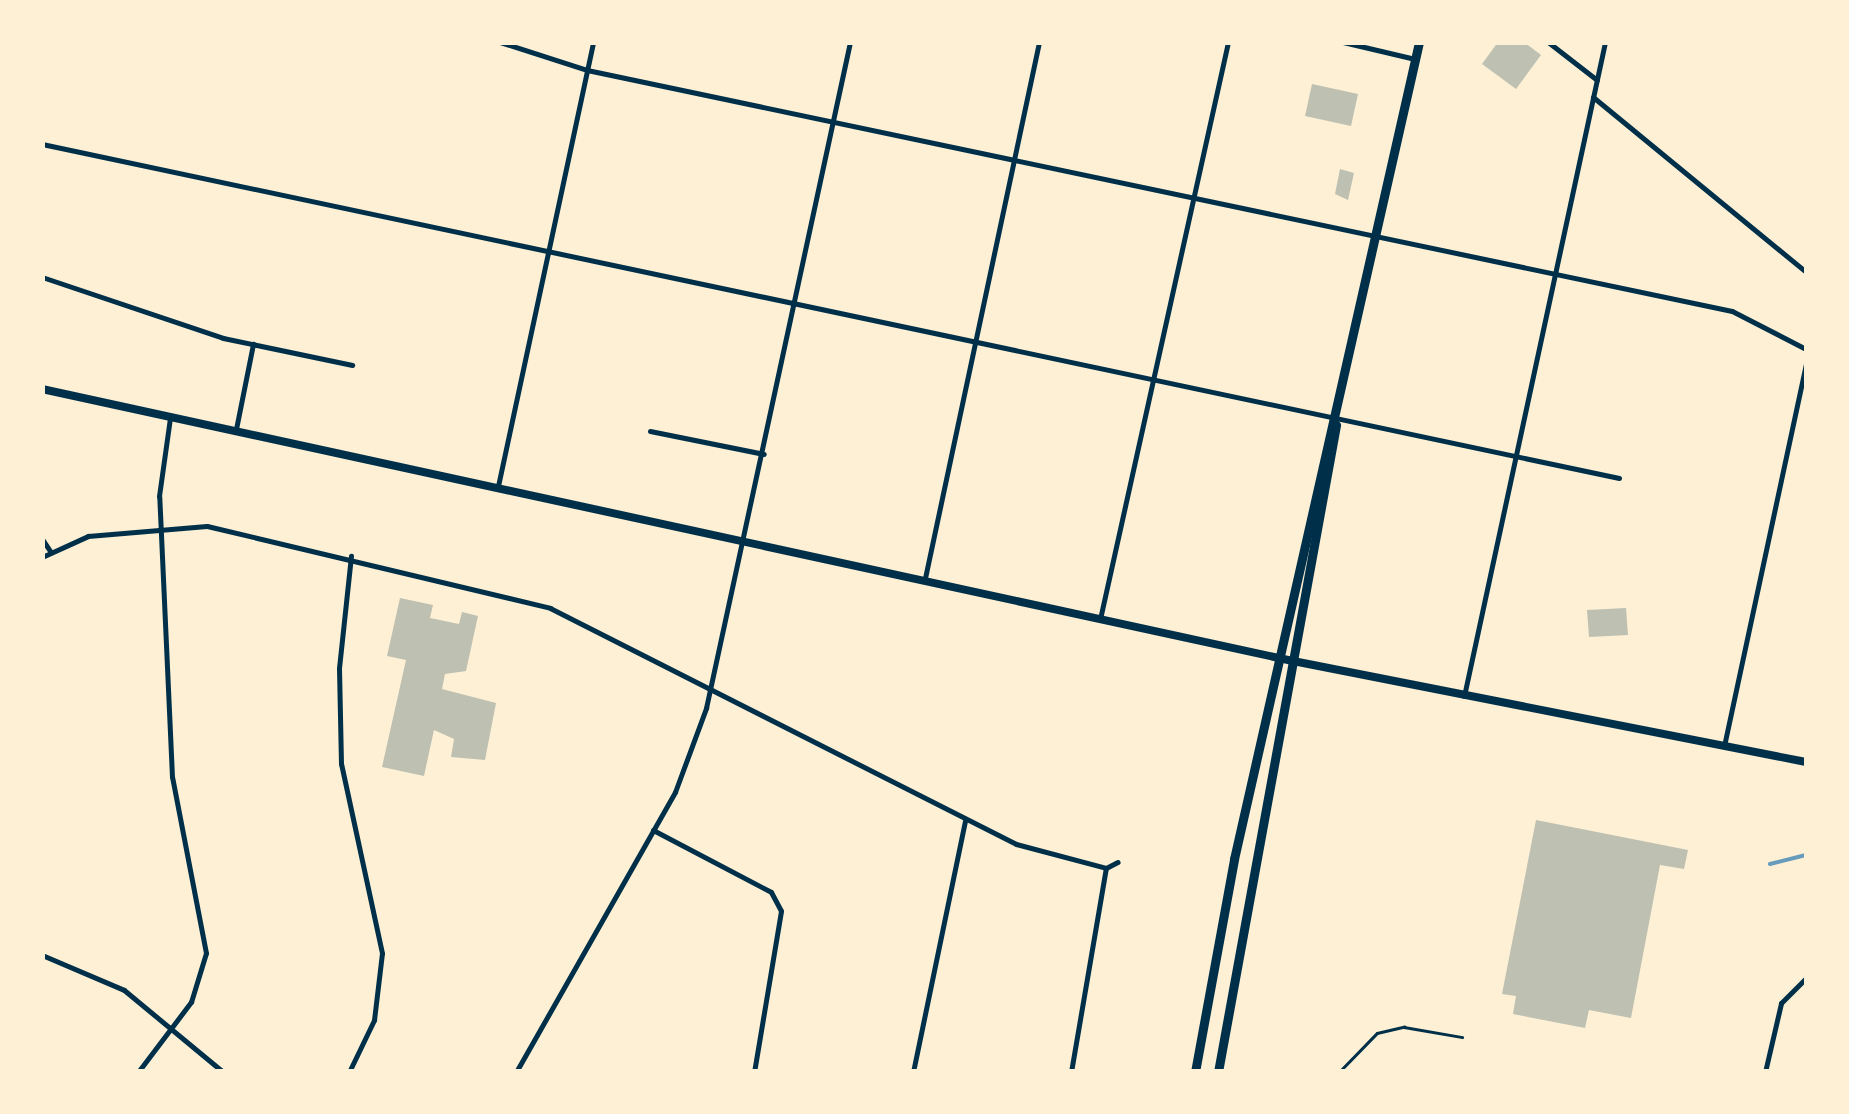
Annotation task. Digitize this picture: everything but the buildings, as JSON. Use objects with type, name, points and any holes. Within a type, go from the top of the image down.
[{"type":"main road","points":[[1218,1072],[1337,417],[1419,42]]},
{"type":"main road","points":[[42,389],[747,539],[1292,661],[1806,762]]},
{"type":"main road","points":[[1195,1072],[1278,658],[1337,417]]},
{"type":"street","points":[[500,42],[587,70],[1732,311],[1806,349]]},
{"type":"street","points":[[498,486],[593,42]]},
{"type":"street","points":[[516,1072],[654,830],[712,689],[850,42]]},
{"type":"street","points":[[925,578],[1039,42]]},
{"type":"street","points":[[1100,618],[1228,42]]},
{"type":"street","points":[[1343,42],[1415,58]]},
{"type":"street","points":[[1548,42],[1597,80]]},
{"type":"street","points":[[1464,696],[1606,42]]},
{"type":"street","points":[[1593,98],[1806,272]]},
{"type":"street","points":[[42,144],[548,248],[1619,478]]},
{"type":"street","points":[[42,278],[253,344],[352,365]]},
{"type":"street","points":[[236,429],[253,344]]},
{"type":"street","points":[[1724,746],[1806,364]]},
{"type":"street","points":[[138,1072],[172,1029],[200,984],[206,945],[172,778],[159,527],[171,415]]},
{"type":"street","points":[[650,431],[764,454]]},
{"type":"street","points":[[42,557],[50,551],[159,527],[228,528],[550,608],[966,820],[1106,868],[1118,862]]},
{"type":"street","points":[[42,539],[50,551]]},
{"type":"street","points":[[349,1072],[369,1035],[382,974],[341,764],[338,668],[350,556]]},
{"type":"street","points":[[913,1072],[966,820]]},
{"type":"street","points":[[654,830],[771,892],[782,912],[754,1072]]},
{"type":"street","points":[[1071,1072],[1106,868]]},
{"type":"street","points":[[42,954],[92,970],[223,1072]]},
{"type":"street","points":[[1765,1072],[1781,1003],[1806,978]]},
{"type":"lane","points":[[1339,1072],[1377,1033],[1404,1026],[1462,1037]]},
{"type":"waterway","points":[[1770,864],[1806,855]]}]
